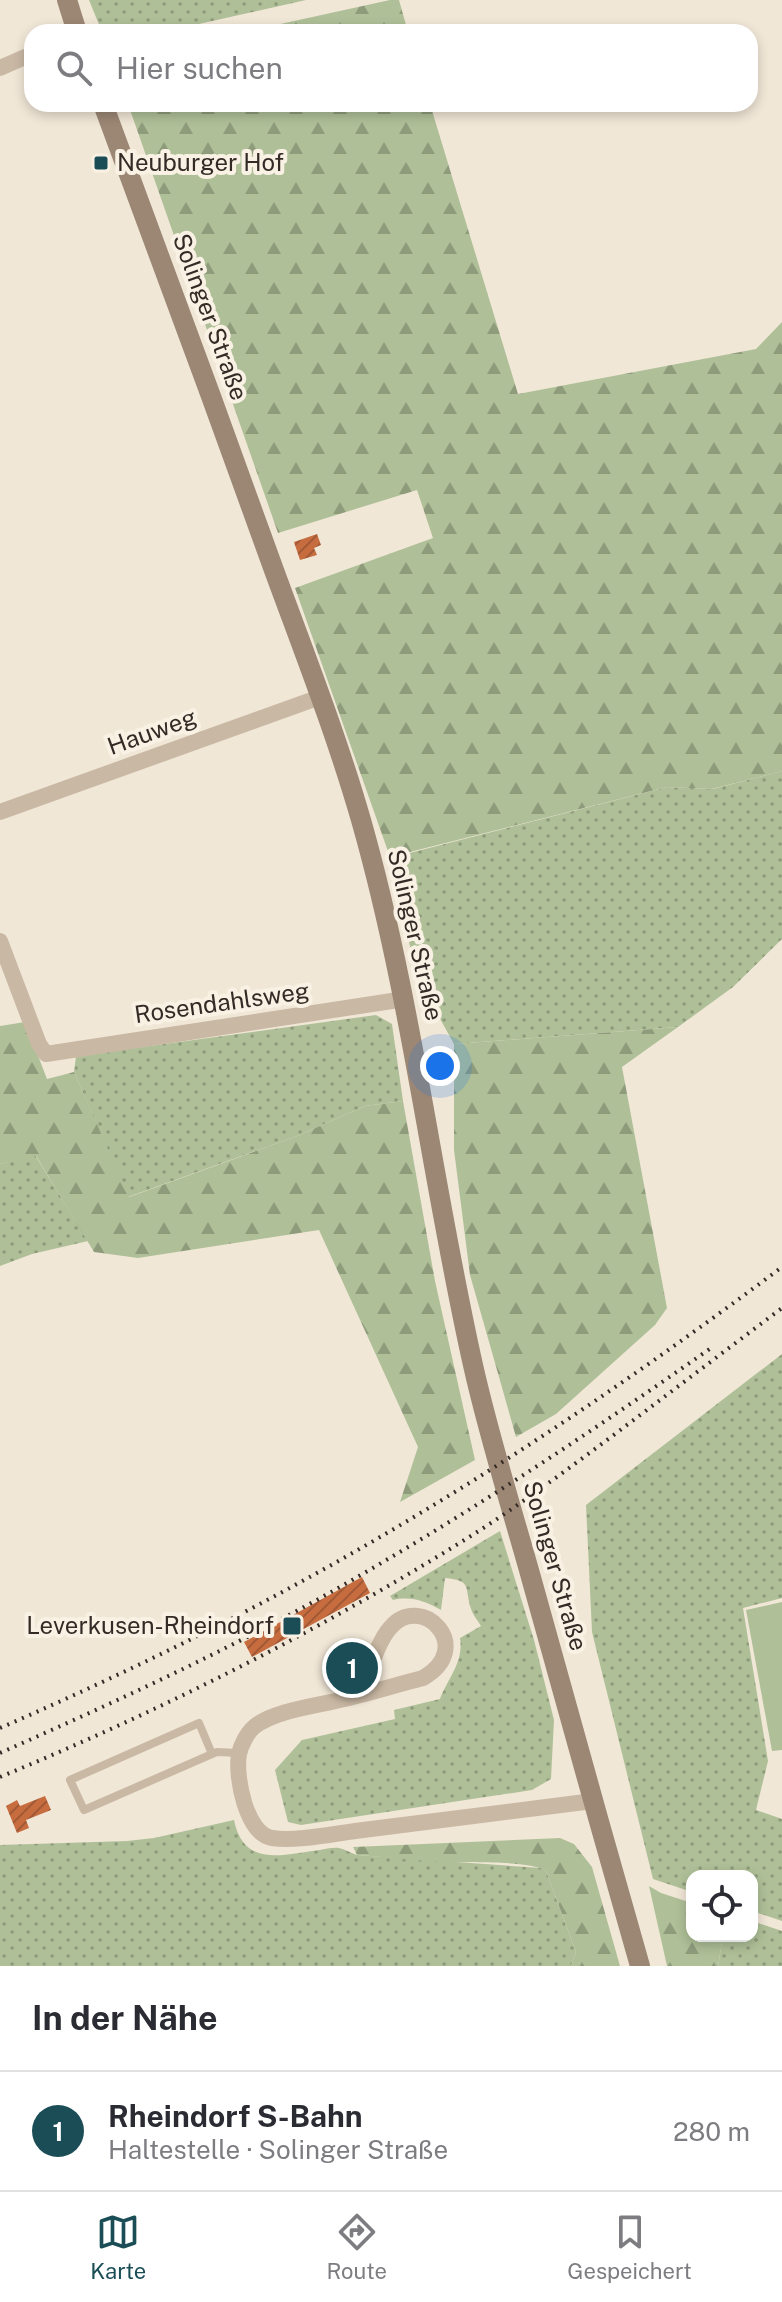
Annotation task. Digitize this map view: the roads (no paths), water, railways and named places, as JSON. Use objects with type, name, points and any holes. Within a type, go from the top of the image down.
[{"type":"main road","points":[[67,0],[74,24]]},
{"type":"main road","name":"Solinger Straße","points":[[106,112],[194,347],[360,815],[405,999],[438,1197],[474,1372],[640,1966]]},
{"type":"street","points":[[0,68],[24,58]]},
{"type":"street","name":"Hauweg","points":[[0,812],[320,697]]},
{"type":"street","name":"Rosendahlsweg","points":[[0,941],[39,1044],[46,1054],[405,999]]},
{"type":"street","points":[[359,1695],[383,1639],[392,1626],[416,1616],[438,1625],[445,1635],[446,1648],[440,1663],[423,1678],[359,1695],[274,1716],[254,1727],[239,1753],[238,1770],[247,1813],[254,1827],[268,1838],[313,1836],[593,1801]]},
{"type":"lane","points":[[212,1754],[199,1723],[70,1780],[84,1810],[217,1752],[239,1753]]},
{"type":"railway","points":[[0,1728],[197,1636],[370,1543],[580,1411],[782,1267]]},
{"type":"railway","points":[[0,1777],[122,1724],[242,1666],[417,1569],[539,1490],[782,1308]]},
{"type":"railway","points":[[0,1753],[182,1669],[359,1576],[538,1466],[711,1348]]},
{"type":"place","name":"Neuburger Hof","points":[[101,163]]},
{"type":"place","name":"Leverkusen-Rheindorf","points":[[292,1626]]},
{"type":"place","name":"Rheindorf S-Bahn","points":[[352,1668]]}]
